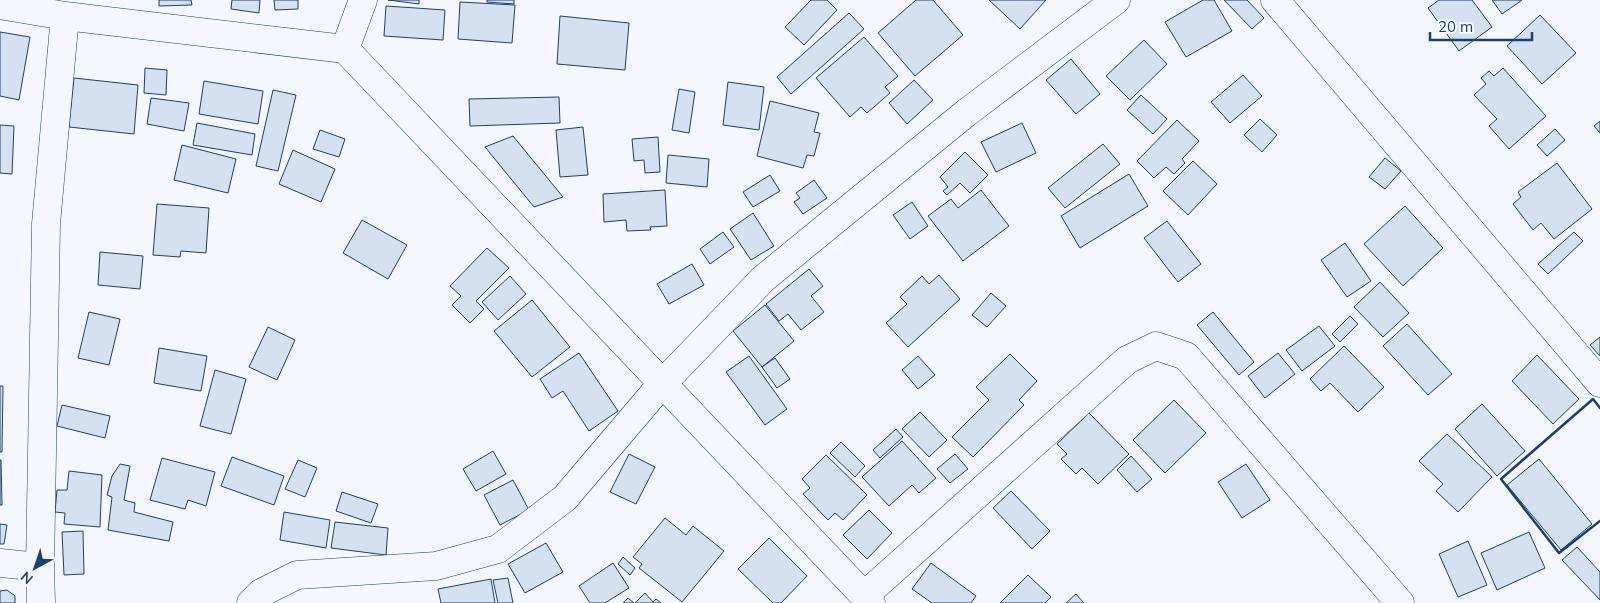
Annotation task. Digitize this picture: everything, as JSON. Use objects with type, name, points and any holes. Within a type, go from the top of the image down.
[{"type":"street","points":[[345,49],[363,0]]},
{"type":"street","points":[[251,603],[261,593],[297,575],[436,566],[498,549],[565,498],[662,385],[763,279],[966,113],[1116,0]]},
{"type":"street","points":[[1275,0],[1600,383]]},
{"type":"street","points":[[0,5],[65,16],[345,49],[868,600],[1127,360],[1156,346],[1186,356],[1400,603]]},
{"type":"street","points":[[41,603],[46,224],[65,16]]},
{"type":"street","points":[[0,563],[40,567]]},
{"type":"building","points":[[159,0],[191,0],[192,5],[159,6]]},
{"type":"building","points":[[232,0],[260,0],[259,13],[231,9]]},
{"type":"building","points":[[274,0],[298,0],[298,9],[275,10]]},
{"type":"building","points":[[388,0],[419,0],[419,4]]},
{"type":"building","points":[[487,0],[514,0],[514,4],[487,2]]},
{"type":"building","points":[[811,0],[827,0],[837,10],[804,45],[785,27]]},
{"type":"building","points":[[916,0],[933,0],[963,35],[915,76],[878,33]]},
{"type":"building","points":[[989,0],[1046,0],[1020,29]]},
{"type":"building","points":[[1203,0],[1214,0],[1232,31],[1186,57],[1165,22]]},
{"type":"building","points":[[1224,0],[1247,0],[1264,18],[1252,29]]},
{"type":"building","points":[[1439,0],[1472,0],[1492,27],[1459,51],[1428,8]]},
{"type":"building","points":[[1492,0],[1522,0],[1502,14]]},
{"type":"building","points":[[460,2],[515,5],[512,43],[458,39]]},
{"type":"building","points":[[386,6],[445,10],[443,40],[384,36]]},
{"type":"building","points":[[849,13],[864,29],[791,94],[777,77]]},
{"type":"building","points":[[1540,15],[1576,53],[1542,84],[1507,46]]},
{"type":"building","points":[[560,16],[629,23],[625,70],[557,64]]},
{"type":"building","points":[[0,32],[30,37],[19,100],[0,96]]},
{"type":"building","points":[[864,37],[898,76],[885,87],[890,93],[867,113],[861,107],[850,117],[816,78]]},
{"type":"building","points":[[1144,40],[1167,64],[1130,100],[1106,76]]},
{"type":"building","points":[[1071,59],[1100,94],[1076,114],[1046,80]]},
{"type":"building","points":[[145,68],[167,70],[166,95],[144,93]]},
{"type":"building","points":[[1503,68],[1546,116],[1509,149],[1489,126],[1497,119],[1474,95],[1486,84],[1481,78],[1489,71],[1494,76]]},
{"type":"building","points":[[1243,75],[1262,96],[1230,123],[1211,102]]},
{"type":"building","points":[[74,78],[138,85],[134,134],[69,127]]},
{"type":"building","points":[[914,80],[933,100],[907,124],[889,103]]},
{"type":"building","points":[[204,81],[263,91],[258,124],[199,114]]},
{"type":"building","points":[[728,82],[764,87],[759,130],[723,125]]},
{"type":"building","points":[[679,89],[695,92],[689,133],[672,130]]},
{"type":"building","points":[[273,90],[296,95],[278,171],[256,166]]},
{"type":"building","points":[[1141,95],[1167,119],[1153,134],[1127,110]]},
{"type":"building","points":[[559,97],[560,123],[470,126],[469,99]]},
{"type":"building","points":[[151,98],[189,103],[184,131],[147,124]]},
{"type":"building","points":[[770,101],[819,113],[814,132],[820,133],[814,156],[807,155],[803,168],[757,156]]},
{"type":"building","points":[[1260,119],[1277,135],[1262,152],[1244,135]]},
{"type":"building","points":[[1177,120],[1199,141],[1182,159],[1185,163],[1174,174],[1166,167],[1154,178],[1137,161]]},
{"type":"building","points":[[1600,121],[1600,133],[1594,126]]},
{"type":"building","points":[[197,123],[255,134],[252,155],[193,145]]},
{"type":"building","points":[[1022,123],[1036,153],[996,172],[981,142]]},
{"type":"building","points":[[0,125],[14,126],[12,174],[0,173]]},
{"type":"building","points":[[583,127],[588,175],[560,177],[556,130]]},
{"type":"building","points":[[1555,129],[1565,140],[1547,156],[1537,145]]},
{"type":"building","points":[[320,130],[345,139],[339,157],[313,149]]},
{"type":"building","points":[[513,136],[563,197],[534,207],[485,147]]},
{"type":"building","points":[[658,137],[660,172],[645,173],[644,160],[634,161],[632,139]]},
{"type":"building","points":[[1103,144],[1120,164],[1065,208],[1048,188]]},
{"type":"building","points":[[182,145],[236,159],[228,193],[174,180]]},
{"type":"building","points":[[293,150],[335,169],[321,202],[279,184]]},
{"type":"building","points":[[965,152],[988,175],[970,193],[960,183],[947,195],[943,191],[948,187],[940,177]]},
{"type":"building","points":[[668,155],[709,159],[707,187],[666,183]]},
{"type":"building","points":[[1385,158],[1401,171],[1385,189],[1369,177]]},
{"type":"building","points":[[1193,161],[1217,184],[1188,215],[1163,191]]},
{"type":"building","points":[[1557,163],[1592,209],[1554,239],[1541,223],[1533,230],[1513,204],[1521,197],[1518,192]]},
{"type":"building","points":[[1129,174],[1148,206],[1080,248],[1061,216]]},
{"type":"building","points":[[770,175],[780,191],[753,207],[743,192]]},
{"type":"building","points":[[814,180],[827,198],[803,214],[794,202],[800,198],[796,193]]},
{"type":"building","points":[[665,190],[667,226],[650,227],[651,230],[627,231],[626,220],[604,222],[603,194]]},
{"type":"building","points":[[981,190],[1009,226],[963,261],[928,216],[951,199],[958,208]]},
{"type":"building","points":[[912,202],[928,226],[910,239],[893,215]]},
{"type":"building","points":[[157,204],[209,208],[206,253],[181,251],[180,257],[153,255]]},
{"type":"building","points":[[1405,206],[1443,248],[1403,286],[1364,244]]},
{"type":"building","points":[[753,213],[774,246],[751,260],[730,229]]},
{"type":"building","points":[[362,220],[407,245],[388,279],[343,253]]},
{"type":"building","points":[[1167,221],[1201,264],[1178,282],[1144,238]]},
{"type":"building","points":[[723,232],[734,247],[710,264],[700,249]]},
{"type":"building","points":[[1574,232],[1583,241],[1548,274],[1538,264]]},
{"type":"building","points":[[1345,243],[1371,281],[1347,297],[1321,260]]},
{"type":"building","points":[[487,248],[509,268],[476,301],[484,309],[470,323],[452,305],[461,296],[450,286]]},
{"type":"building","points":[[100,252],[143,256],[140,289],[98,285]]},
{"type":"building","points":[[692,264],[704,285],[669,304],[657,284]]},
{"type":"building","points":[[809,269],[823,286],[811,296],[824,312],[801,330],[788,314],[779,321],[766,304]]},
{"type":"building","points":[[939,275],[960,299],[908,347],[886,323],[907,304],[900,297],[922,276],[929,284]]},
{"type":"building","points":[[510,276],[526,294],[498,320],[482,302]]},
{"type":"building","points":[[1380,282],[1409,313],[1383,337],[1354,307]]},
{"type":"building","points":[[991,293],[1006,306],[987,327],[972,315]]},
{"type":"building","points":[[532,300],[570,347],[532,377],[494,331]]},
{"type":"building","points":[[765,305],[794,341],[762,367],[733,331]]},
{"type":"building","points":[[89,312],[120,319],[109,365],[78,358]]},
{"type":"building","points":[[1213,312],[1254,362],[1239,375],[1197,325]]},
{"type":"building","points":[[1350,316],[1358,324],[1340,342],[1332,334]]},
{"type":"building","points":[[1407,324],[1452,374],[1428,395],[1383,346]]},
{"type":"building","points":[[1319,326],[1335,346],[1302,371],[1286,350]]},
{"type":"building","points":[[268,327],[295,340],[277,380],[249,367]]},
{"type":"building","points":[[1600,337],[1600,356],[1590,345]]},
{"type":"building","points":[[1344,346],[1384,387],[1358,412],[1330,383],[1321,391],[1310,379]]},
{"type":"building","points":[[159,348],[207,356],[201,391],[154,383]]},
{"type":"building","points":[[579,353],[618,411],[589,431],[563,391],[552,398],[540,379]]},
{"type":"building","points":[[1278,353],[1295,374],[1265,398],[1248,376]]},
{"type":"building","points":[[1010,354],[1037,381],[1019,400],[1024,405],[973,457],[952,437],[989,400],[976,387]]},
{"type":"building","points":[[1537,355],[1579,399],[1553,424],[1512,381]]},
{"type":"building","points":[[749,356],[787,409],[765,425],[726,372]]},
{"type":"building","points":[[918,356],[935,375],[918,389],[902,370]]},
{"type":"building","points":[[775,358],[790,379],[777,388],[762,367]]},
{"type":"building","points":[[215,370],[246,379],[231,434],[200,426]]},
{"type":"building","points":[[0,386],[3,386],[2,452],[0,452]]},
{"type":"building","points":[[1174,400],[1206,433],[1165,473],[1133,440]]},
{"type":"building","points":[[1482,404],[1525,451],[1497,476],[1455,429]]},
{"type":"building","points":[[62,405],[110,416],[105,438],[57,426]]},
{"type":"building","points":[[920,412],[947,440],[929,457],[902,429]]},
{"type":"building","points":[[1089,413],[1129,454],[1098,484],[1082,468],[1076,474],[1061,459],[1067,454],[1057,444]]},
{"type":"building","points":[[896,429],[903,437],[880,458],[873,450]]},
{"type":"building","points":[[1447,434],[1492,477],[1458,512],[1436,491],[1443,484],[1419,461]]},
{"type":"building","points":[[902,441],[936,478],[919,493],[912,485],[889,506],[862,477]]},
{"type":"building","points":[[841,442],[865,466],[855,477],[830,453]]},
{"type":"building","points":[[493,451],[506,474],[476,491],[463,469]]},
{"type":"building","points":[[629,454],[655,467],[636,504],[610,492]]},
{"type":"building","points":[[955,454],[968,469],[950,483],[937,469]]},
{"type":"building","points":[[826,455],[867,495],[843,520],[835,513],[828,520],[803,494],[810,488],[802,479]]},
{"type":"building","points":[[1131,456],[1152,479],[1137,492],[1117,470]]},
{"type":"building","points":[[232,457],[284,476],[274,505],[221,486]]},
{"type":"building","points":[[162,458],[215,472],[206,506],[188,500],[185,509],[150,500]]},
{"type":"building","points":[[1539,459],[1592,524],[1561,550],[1507,485]]},
{"type":"building","points":[[1,460],[2,505],[0,505]]},
{"type":"building","points":[[298,460],[317,468],[305,497],[285,489]]},
{"type":"building","points":[[120,464],[130,466],[124,500],[135,503],[134,512],[173,522],[169,541],[108,530],[112,497],[107,495],[112,476]]},
{"type":"building","points":[[1246,464],[1270,500],[1242,518],[1218,482]]},
{"type":"building","points":[[69,471],[102,475],[100,527],[64,524],[65,513],[55,512],[57,490],[67,490]]},
{"type":"building","points":[[513,480],[529,510],[500,525],[484,495]]},
{"type":"building","points":[[1011,491],[1050,531],[1032,549],[993,508]]},
{"type":"building","points":[[342,492],[378,504],[371,523],[336,511]]},
{"type":"building","points":[[869,510],[892,533],[867,559],[843,535]]},
{"type":"building","points":[[284,512],[330,520],[326,548],[280,540]]},
{"type":"building","points":[[665,518],[686,535],[693,526],[724,551],[682,602],[639,568],[642,564],[633,557]]},
{"type":"building","points":[[335,522],[388,528],[386,555],[331,548]]},
{"type":"building","points":[[0,524],[7,525],[4,544],[0,544]]},
{"type":"building","points":[[83,531],[84,574],[64,575],[62,532]]},
{"type":"building","points":[[1529,532],[1545,568],[1497,590],[1481,553]]},
{"type":"building","points":[[769,538],[807,576],[781,603],[773,603],[738,569]]},
{"type":"building","points":[[1468,541],[1487,585],[1458,597],[1439,554]]},
{"type":"building","points":[[546,543],[563,572],[525,593],[508,564]]},
{"type":"building","points":[[1577,547],[1600,572],[1600,600],[1562,560]]},
{"type":"building","points":[[623,557],[635,568],[630,575],[618,564]]},
{"type":"building","points":[[613,563],[629,588],[605,603],[590,603],[579,586]]},
{"type":"building","points":[[931,563],[976,596],[971,603],[932,603],[912,589]]},
{"type":"building","points":[[1028,575],[1051,597],[1045,603],[1000,603]]},
{"type":"building","points":[[508,578],[513,603],[498,603],[493,580]]},
{"type":"building","points":[[491,579],[495,603],[441,603],[438,589]]},
{"type":"building","points":[[7,590],[15,596],[15,603],[0,603],[0,591]]},
{"type":"building","points":[[645,593],[653,602],[656,599],[661,603],[635,603]]},
{"type":"building","points":[[1076,594],[1084,603],[1066,603]]},
{"type":"building","points":[[628,598],[634,603],[623,603]]},
{"type":"wall","points":[[1600,408],[1593,399],[1501,479],[1559,553],[1600,521]]}]
